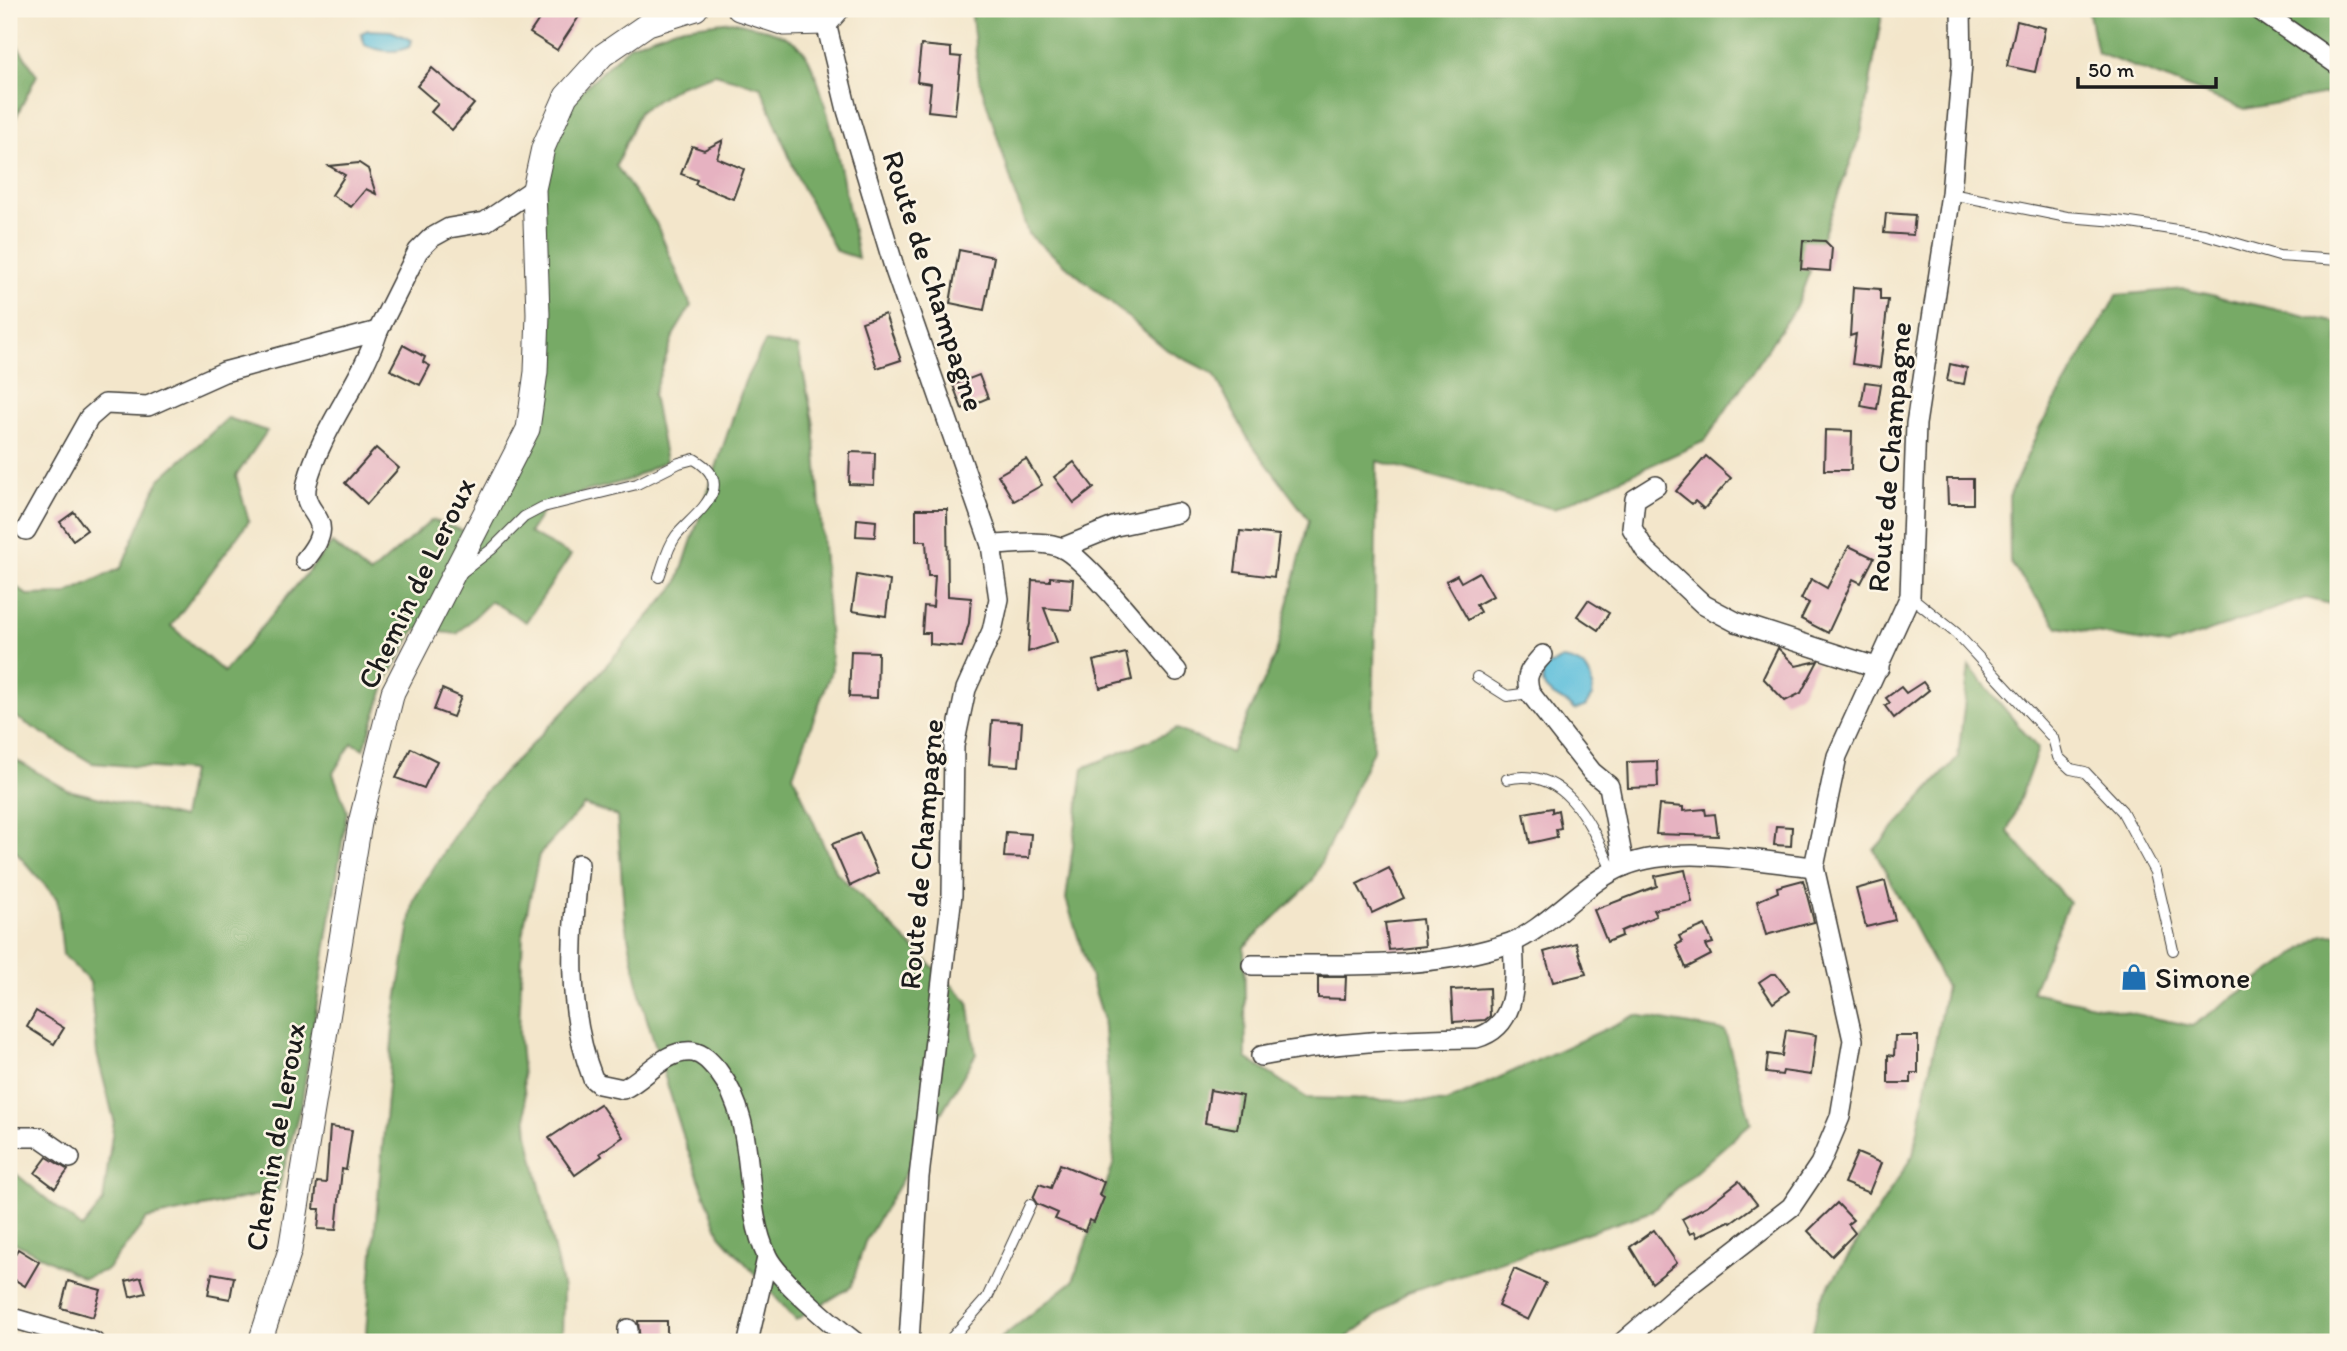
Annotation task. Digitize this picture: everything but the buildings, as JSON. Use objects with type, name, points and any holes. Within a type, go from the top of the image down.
[{"type":"street","name":"Chemin de Leroux","points":[[260,1342],[290,1250],[360,823],[393,692],[446,584],[528,429],[536,373],[538,314],[534,189],[554,117],[581,76],[624,37],[661,18],[696,9]]},
{"type":"street","points":[[739,9],[785,24],[832,16]]},
{"type":"street","name":"Route de Champagne","points":[[1623,1342],[1677,1295],[1791,1207],[1820,1164],[1840,1117],[1853,1040],[1814,867],[1837,756],[1910,596],[1916,424],[1951,194],[1962,64],[1961,9]]},
{"type":"street","points":[[2258,9],[2338,65]]},
{"type":"street","name":"Route de Champagne","points":[[832,16],[847,110],[895,270],[991,545],[999,599],[992,631],[966,689],[954,746],[952,895],[919,1177],[909,1342]]},
{"type":"street","points":[[305,560],[320,542],[322,531],[306,494],[307,484],[324,441],[369,360],[378,331],[418,251],[431,238],[449,228],[485,222],[534,189]]},
{"type":"street","points":[[26,530],[89,418],[105,404],[148,406],[225,372],[378,331]]},
{"type":"street","points":[[1656,485],[1635,499],[1632,528],[1645,550],[1704,604],[1736,622],[1879,668]]},
{"type":"street","points":[[991,545],[1062,548],[1116,526],[1177,513]]},
{"type":"street","points":[[1062,548],[1091,574],[1177,671]]},
{"type":"street","points":[[1543,655],[1527,672],[1530,694],[1591,772],[1609,786],[1619,869]]},
{"type":"street","points":[[1252,965],[1406,964],[1513,943],[1619,869],[1675,856],[1814,867]]},
{"type":"street","points":[[579,864],[572,968],[576,1028],[593,1079],[598,1084],[623,1089],[652,1067],[681,1053],[695,1052],[712,1064],[732,1089],[740,1112],[767,1258],[748,1342]]},
{"type":"street","points":[[1261,1056],[1313,1046],[1375,1040],[1476,1038],[1486,1035],[1496,1028],[1513,1001],[1513,943]]},
{"type":"street","points":[[9,1137],[40,1137],[70,1158]]},
{"type":"street","points":[[767,1258],[819,1313],[855,1342]]},
{"type":"street","points":[[9,1317],[94,1342]]},
{"type":"lane","points":[[1951,194],[2067,217],[2116,220],[2204,234],[2280,256],[2338,260]]},
{"type":"lane","points":[[446,584],[534,512],[637,484],[679,463],[694,459],[709,472],[713,481],[712,494],[707,508],[678,535],[669,548],[659,577]]},
{"type":"lane","points":[[1910,596],[1956,633],[2044,728],[2053,738],[2058,757],[2071,769],[2085,772],[2122,811],[2155,872],[2173,950]]},
{"type":"lane","points":[[1477,677],[1507,696],[1530,694]]},
{"type":"lane","points":[[1507,779],[1533,777],[1551,783],[1572,799],[1586,814],[1619,869]]},
{"type":"lane","points":[[948,1342],[987,1298],[1030,1205]]},
{"type":"green space","points":[[971,9],[1883,9],[1861,134],[1797,305],[1705,441],[1554,509],[1377,461],[1373,750],[1312,882],[1244,947],[1246,1058],[1307,1098],[1446,1102],[1636,1015],[1725,1031],[1751,1123],[1650,1212],[1408,1292],[1341,1342],[996,1342],[1073,1281],[1114,1162],[1103,1017],[1066,899],[1083,768],[1177,729],[1231,753],[1275,657],[1309,520],[1248,439],[1214,374],[1167,350],[1028,234],[979,79]]},
{"type":"green space","points":[[2088,9],[2338,9],[2338,92],[2245,109],[2097,53]]},
{"type":"green space","points":[[732,21],[787,38],[802,49],[811,64],[836,148],[858,258],[836,251],[799,181],[761,87],[715,74],[679,86],[639,112],[616,166],[656,223],[691,306],[674,334],[653,395],[666,461],[629,480],[550,501],[529,533],[571,555],[526,622],[491,601],[457,634],[415,629],[387,680],[364,749],[352,743],[333,773],[347,811],[302,1100],[278,1191],[147,1219],[107,1270],[83,1278],[9,1240],[9,1168],[82,1228],[103,1202],[114,1120],[97,1054],[90,982],[63,955],[57,899],[9,844],[9,756],[68,790],[182,818],[191,771],[92,763],[9,713],[9,581],[27,595],[65,594],[121,568],[159,480],[228,418],[267,431],[236,476],[249,521],[171,626],[224,672],[332,543],[370,574],[432,520],[464,531],[535,432],[540,192],[557,127],[581,91],[630,45],[676,28]]},
{"type":"green space","points":[[9,33],[37,75],[9,131]]},
{"type":"green space","points":[[2184,289],[2338,323],[2338,606],[2306,598],[2169,645],[2058,627],[2010,562],[2009,497],[2039,429],[2117,295]]},
{"type":"green space","points":[[765,342],[798,347],[814,425],[832,669],[793,775],[835,871],[968,1001],[976,1054],[865,1242],[851,1287],[796,1320],[720,1235],[686,1145],[642,1003],[625,922],[617,816],[584,805],[539,855],[523,931],[519,1031],[528,1134],[563,1289],[562,1342],[370,1342],[366,1331],[394,1019],[414,899],[475,802],[584,691],[677,584],[745,381]]},
{"type":"green space","points":[[1969,666],[2038,749],[2008,832],[2069,902],[2032,992],[2192,1026],[2323,935],[2338,934],[2338,1342],[1810,1342],[1820,1300],[1913,1155],[1946,987],[1874,850],[1958,757]]},
{"type":"water","points":[[368,30],[391,31],[412,40],[409,47],[403,49],[382,50],[365,45],[361,33]]},
{"type":"water","points":[[1562,659],[1577,663],[1589,675],[1592,696],[1585,707],[1574,710],[1546,690],[1543,684],[1545,668]]},
{"type":"place","name":"Simone","points":[[2134,977]]}]
